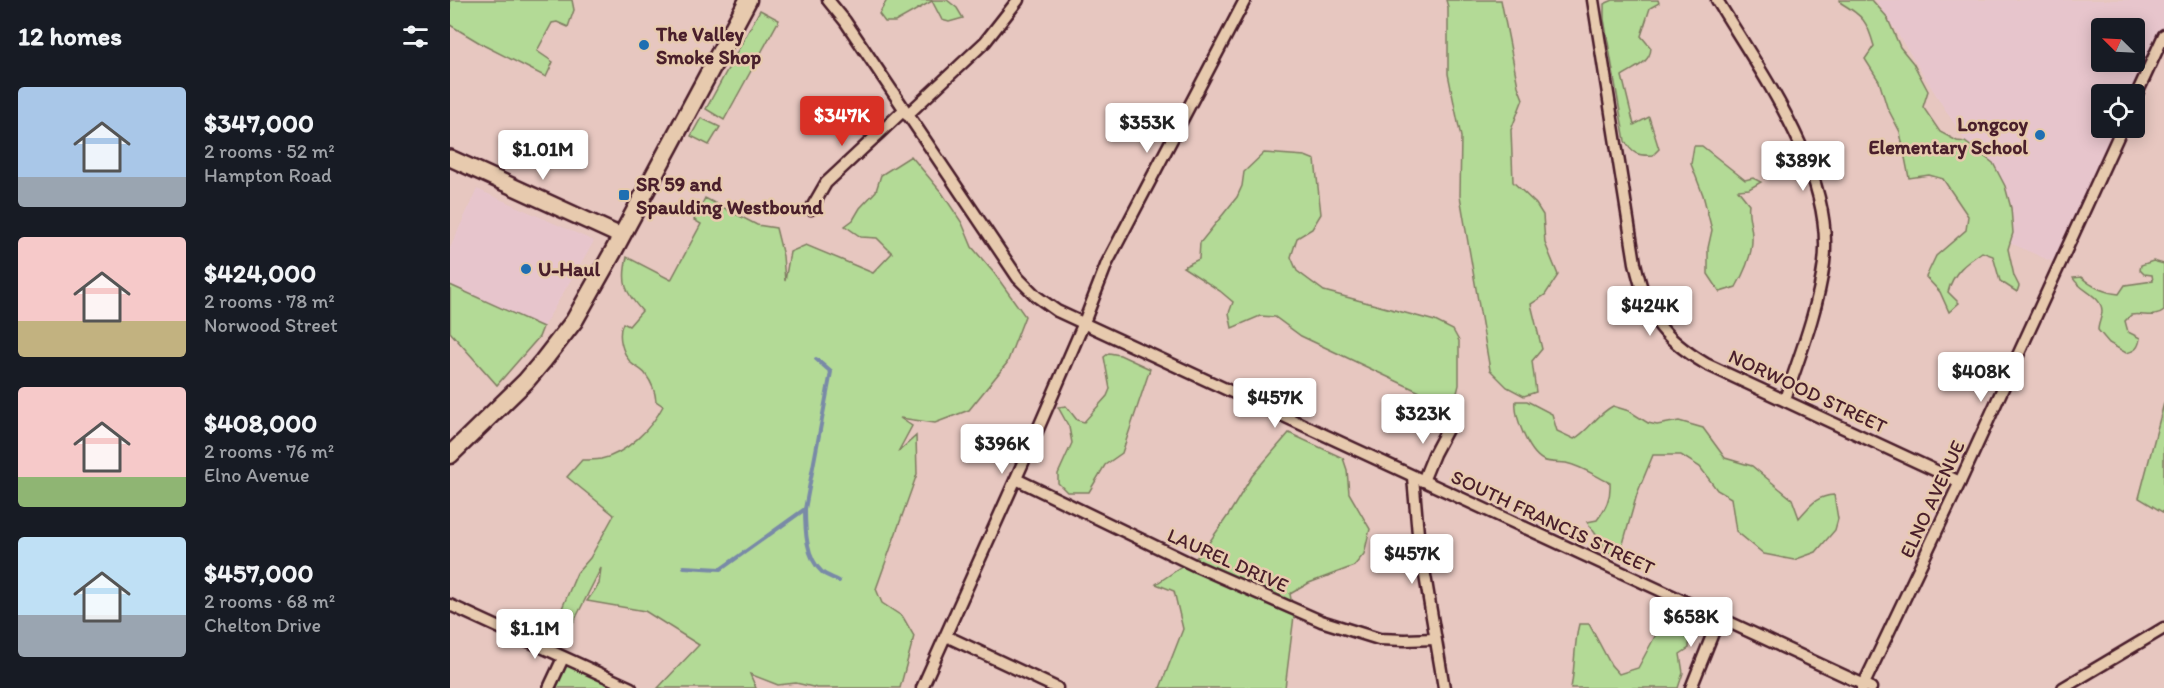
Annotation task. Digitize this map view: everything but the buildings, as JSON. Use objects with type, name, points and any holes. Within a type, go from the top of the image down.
[{"type":"main road","points":[[450,454],[525,381],[554,347],[588,298],[748,0]]},
{"type":"street","name":"SOUTH FRANCIS STREET","points":[[828,0],[1018,278],[1045,303],[1083,325],[1866,687]]},
{"type":"street","points":[[811,208],[826,183],[985,42],[1018,0]]},
{"type":"street","points":[[922,688],[1016,479],[1126,224],[1245,0]]},
{"type":"street","name":"NORWOOD STREET","points":[[1593,0],[1635,263],[1641,289],[1652,316],[1669,338],[1687,353],[1706,364],[1960,482]]},
{"type":"street","points":[[1717,0],[1766,81],[1802,148],[1821,206],[1825,233],[1824,262],[1816,301],[1785,399]]},
{"type":"street","points":[[2141,84],[2164,35]]},
{"type":"street","name":"ELNO AVENUE","points":[[1866,687],[2117,138]]},
{"type":"street","points":[[450,158],[621,236]]},
{"type":"street","points":[[1444,688],[1418,534],[1418,479],[1451,422]]},
{"type":"street","name":"LAUREL DRIVE","points":[[1016,479],[1196,566],[1321,621],[1379,639],[1435,639]]},
{"type":"street","points":[[450,605],[631,688]]},
{"type":"street","points":[[1691,688],[1719,618]]},
{"type":"street","points":[[2063,688],[2164,628]]},
{"type":"street","points":[[946,636],[1057,688]]},
{"type":"street","points":[[549,688],[562,658]]},
{"type":"shaded area","name":"Longcoy Elementary School","points":[[1876,0],[2164,0],[2164,35],[2139,84],[2091,84],[2091,138],[2117,138],[2059,265],[2006,241],[1996,190]]},
{"type":"shaded area","points":[[477,189],[594,241],[543,327],[450,285],[450,248]]},
{"type":"green space","points":[[450,0],[572,0],[574,10],[568,27],[557,22],[552,23],[537,51],[553,62],[546,77],[450,25]]},
{"type":"green space","points":[[887,0],[947,0],[957,8],[963,18],[949,22],[942,20],[932,1],[895,22],[885,22],[879,14]]},
{"type":"green space","points":[[1446,0],[1501,0],[1518,86],[1523,99],[1511,130],[1513,182],[1536,204],[1543,215],[1545,243],[1558,275],[1545,295],[1531,304],[1542,349],[1532,361],[1536,392],[1524,396],[1507,387],[1490,370],[1460,196],[1461,137],[1448,74],[1448,7]]},
{"type":"green space","points":[[1613,0],[1658,0],[1659,3],[1650,8],[1641,36],[1651,48],[1648,58],[1622,76],[1634,125],[1649,117],[1659,149],[1653,155],[1636,153],[1625,141],[1604,19],[1604,4]]},
{"type":"green space","points":[[1840,0],[1872,0],[1887,17],[1900,47],[1913,63],[1928,91],[1923,107],[1940,132],[1957,141],[1965,142],[1993,163],[2005,186],[2011,208],[2013,233],[2008,249],[2014,276],[2019,286],[2017,292],[2000,281],[1993,256],[1982,252],[1966,264],[1953,279],[1948,292],[1959,303],[1949,312],[1940,292],[1926,277],[1936,256],[1966,230],[1968,216],[1943,179],[1929,175],[1909,178],[1900,132],[1887,107],[1879,81],[1865,59],[1874,46],[1869,31],[1863,20]]},
{"type":"green space","points":[[760,10],[779,20],[724,120],[706,109]]},
{"type":"green space","points":[[701,118],[720,127],[709,145],[691,136]]},
{"type":"green space","points":[[1694,146],[1702,146],[1745,180],[1753,178],[1761,182],[1749,189],[1738,190],[1749,204],[1751,250],[1745,270],[1736,287],[1720,292],[1708,274],[1708,248],[1712,230],[1703,195],[1691,164]]},
{"type":"green space","points":[[1264,153],[1305,156],[1315,160],[1321,214],[1312,229],[1297,238],[1291,257],[1297,271],[1324,291],[1435,321],[1453,330],[1459,341],[1459,385],[1454,405],[1447,412],[1426,395],[1301,336],[1275,317],[1260,316],[1232,328],[1229,313],[1233,302],[1183,267],[1199,259],[1200,243],[1237,197],[1242,186],[1244,172]]},
{"type":"green space","points":[[911,156],[942,193],[962,223],[972,247],[1025,316],[1007,363],[969,410],[935,423],[900,418],[912,426],[898,452],[916,436],[917,474],[876,589],[882,603],[903,617],[914,636],[900,688],[817,688],[796,683],[778,685],[750,674],[756,688],[658,688],[699,645],[645,611],[587,601],[599,584],[601,568],[557,655],[541,648],[560,613],[577,573],[590,558],[614,515],[567,477],[582,460],[610,456],[629,446],[652,423],[663,406],[656,401],[652,384],[648,378],[643,371],[631,363],[621,343],[620,333],[623,323],[629,326],[642,311],[626,287],[624,274],[627,257],[671,280],[701,224],[694,220],[705,198],[757,225],[776,228],[783,256],[785,281],[790,252],[806,245],[873,273],[892,253],[877,238],[861,237],[845,226],[853,220],[860,208],[876,191],[881,175]]},
{"type":"green space","points":[[2153,261],[2164,264],[2164,311],[2153,315],[2131,315],[2125,321],[2128,332],[2140,338],[2136,348],[2126,353],[2109,343],[2098,330],[2102,313],[2101,306],[2073,278],[2081,277],[2098,288],[2119,294],[2125,285],[2153,281],[2152,275],[2144,274],[2140,270],[2141,265]]},
{"type":"green space","points":[[450,285],[543,327],[539,337],[497,385],[450,332]]},
{"type":"green space","points":[[1109,353],[1120,355],[1150,369],[1122,453],[1105,465],[1089,492],[1067,492],[1058,483],[1058,474],[1072,443],[1069,427],[1058,407],[1066,406],[1077,420],[1084,422],[1107,396],[1110,389],[1104,357]]},
{"type":"green space","points":[[1516,401],[1527,401],[1552,414],[1557,431],[1574,439],[1613,406],[1629,411],[1648,423],[1657,425],[1679,421],[1703,428],[1725,458],[1752,466],[1792,499],[1799,518],[1818,500],[1834,495],[1838,519],[1835,530],[1816,552],[1794,560],[1764,554],[1736,531],[1731,498],[1717,490],[1700,467],[1681,455],[1653,455],[1637,494],[1621,551],[1609,553],[1587,522],[1597,520],[1603,511],[1609,498],[1610,483],[1577,466],[1545,461],[1537,456],[1523,433],[1517,415]]},
{"type":"green space","points":[[2164,403],[2164,513],[2139,498]]},
{"type":"green space","points":[[1289,433],[1343,458],[1347,470],[1349,493],[1370,529],[1364,554],[1354,566],[1309,583],[1290,594],[1294,616],[1285,688],[1160,688],[1183,629],[1174,591],[1156,584],[1201,554],[1252,476]]},
{"type":"green space","points":[[1667,614],[1675,614],[1678,620],[1676,627],[1690,626],[1689,648],[1680,654],[1683,673],[1678,688],[1571,688],[1579,624],[1589,624],[1611,665],[1619,674],[1638,668]]},
{"type":"green space","points":[[565,665],[609,682],[612,688],[554,688]]},
{"type":"waterway","points":[[816,359],[831,372],[805,509],[806,534],[817,566],[824,573],[839,581]]},
{"type":"waterway","points":[[684,567],[721,569],[805,509]]},
{"type":"place","name":"The Valley Smoke Shop","points":[[644,45]]},
{"type":"place","name":"Longcoy Elementary School","points":[[2040,135]]},
{"type":"place","name":"SR 59 and Spaulding Westbound","points":[[624,195]]},
{"type":"place","name":"U-Haul","points":[[526,269]]}]
